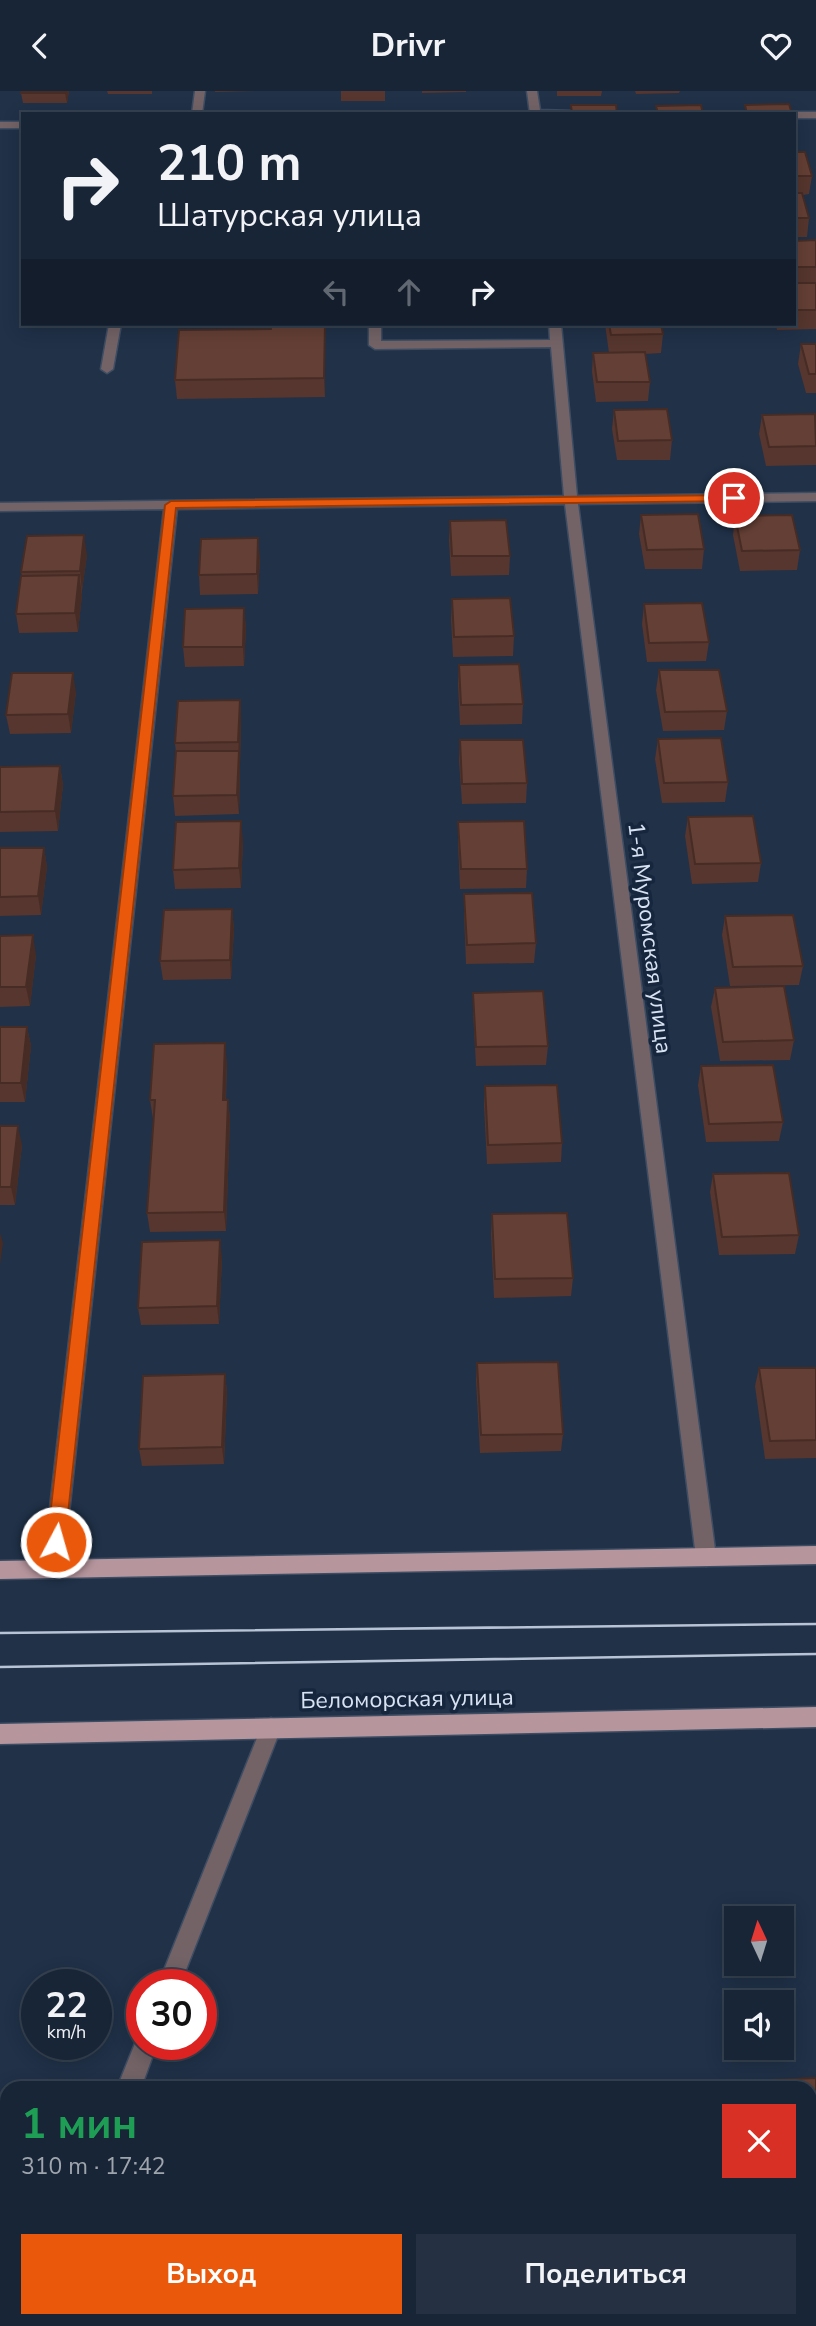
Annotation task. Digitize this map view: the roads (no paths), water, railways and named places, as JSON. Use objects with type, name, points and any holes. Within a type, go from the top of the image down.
[{"type":"main road","points":[[0,1570],[816,1555]]},
{"type":"main road","name":"Беломорская улица","points":[[0,1734],[816,1717]]},
{"type":"street","points":[[197,112],[200,91]]},
{"type":"street","points":[[532,91],[535,112]]},
{"type":"street","points":[[796,115],[816,115]]},
{"type":"street","points":[[0,125],[21,125]]},
{"type":"street","points":[[107,369],[115,326]]},
{"type":"street","points":[[375,326],[375,345],[557,343]]},
{"type":"street","name":"1-я Муромская улица","points":[[555,326],[571,500],[706,1557]]},
{"type":"street","points":[[0,507],[816,497]]},
{"type":"street","points":[[52,1569],[171,505]]},
{"type":"street","points":[[175,1969],[271,1728]]},
{"type":"street","points":[[132,2081],[140,2060]]},
{"type":"tram line","points":[[0,1633],[816,1624]]},
{"type":"tram line","points":[[0,1667],[816,1654]]}]
